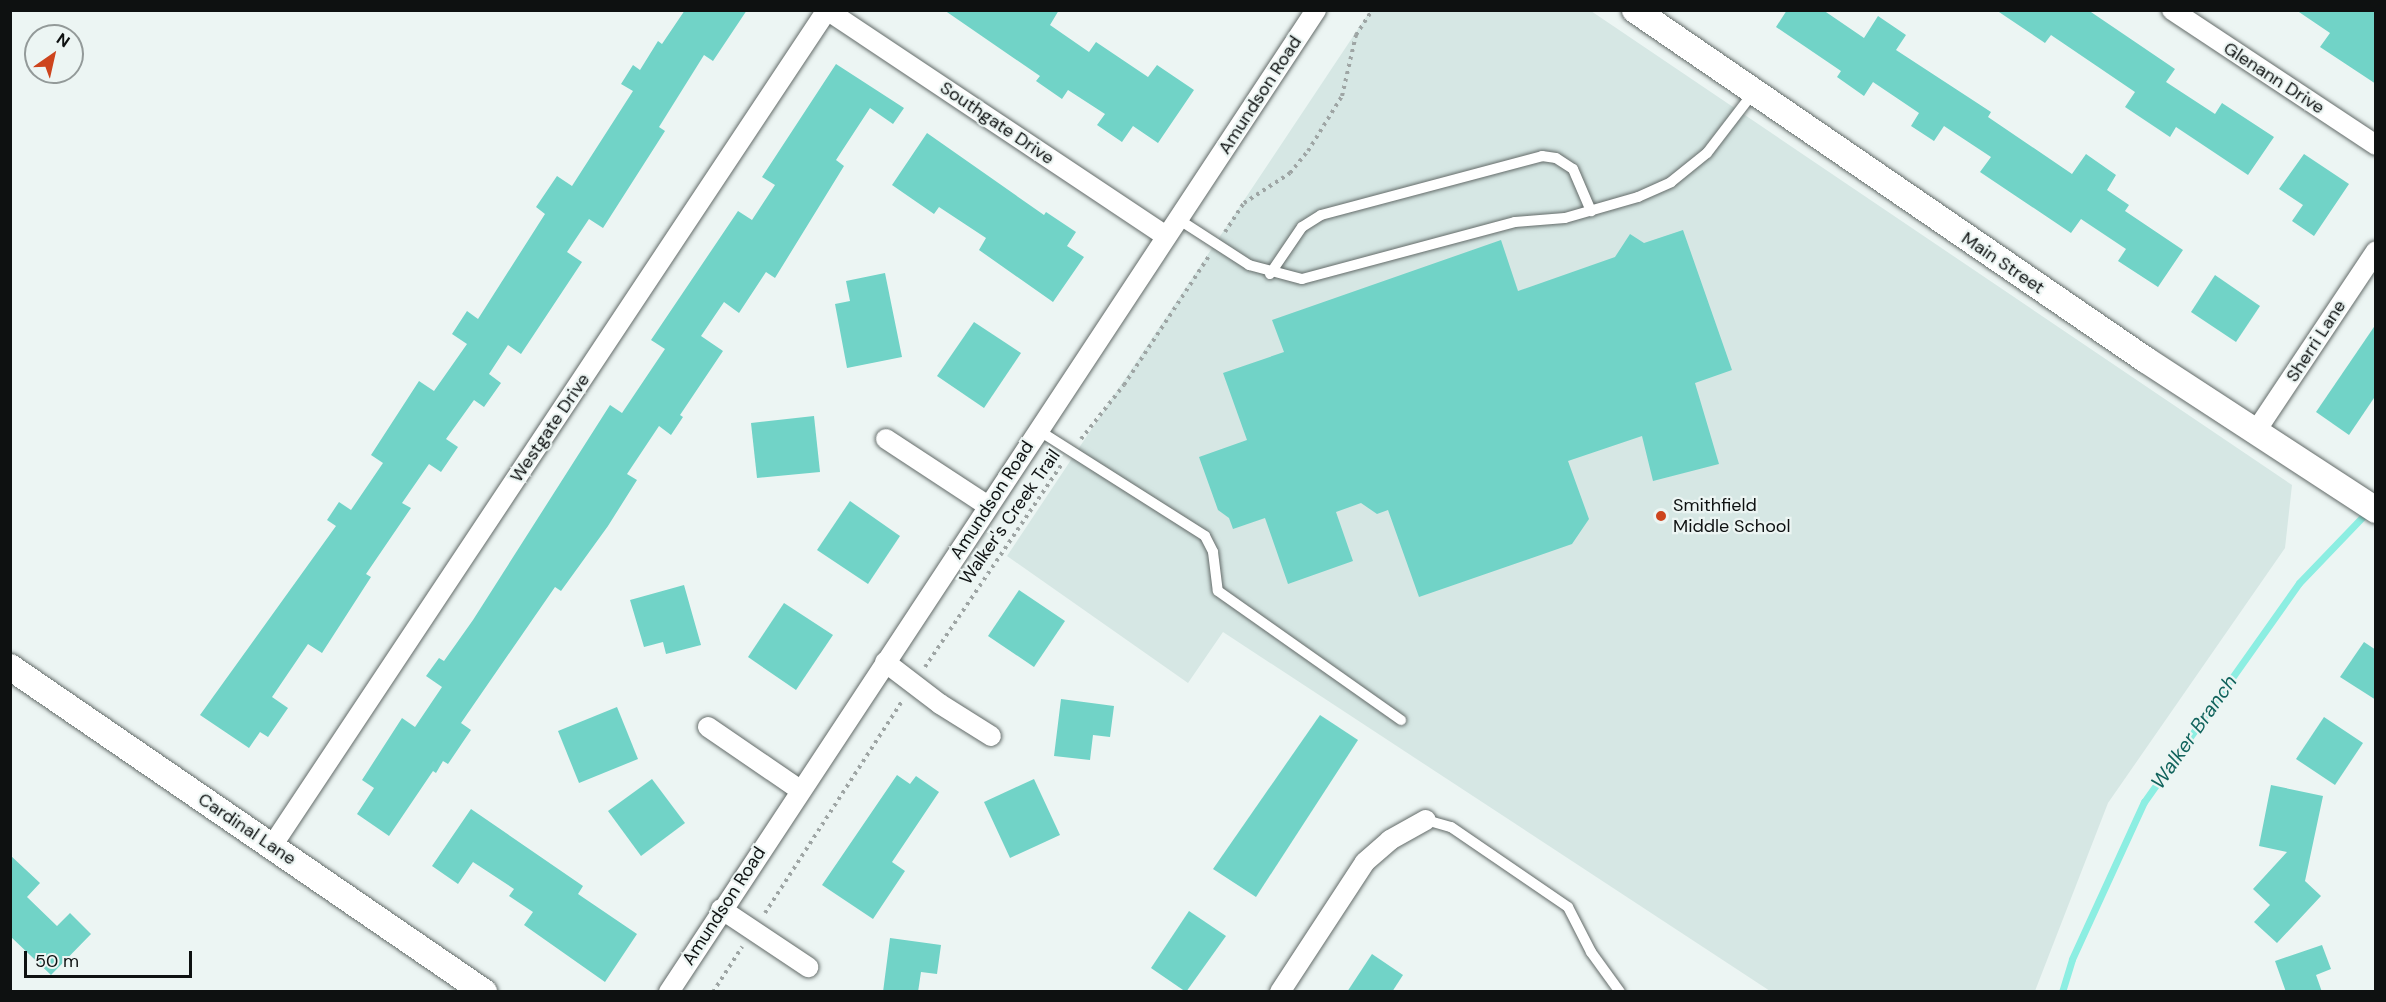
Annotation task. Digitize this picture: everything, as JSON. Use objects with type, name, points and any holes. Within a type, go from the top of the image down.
[{"type":"street","name":"Southgate Drive","points":[[827,10],[1166,236]]},
{"type":"street","name":"Westgate Drive","points":[[272,846],[827,10]]},
{"type":"street","name":"Amundson Road","points":[[669,992],[721,909],[1316,10]]},
{"type":"street","name":"Main Street","points":[[1635,10],[1753,93],[2376,510]]},
{"type":"street","name":"Glenann Drive","points":[[2172,10],[2376,145]]},
{"type":"street","name":"Sherri Lane","points":[[2256,431],[2376,250]]},
{"type":"street","points":[[886,439],[988,507]]},
{"type":"street","points":[[885,662],[991,736]]},
{"type":"street","name":"Cardinal Lane","points":[[10,667],[484,992]]},
{"type":"street","points":[[708,727],[800,790]]},
{"type":"street","points":[[1280,992],[1365,862],[1390,840],[1426,820]]},
{"type":"street","points":[[721,909],[808,967]]},
{"type":"lane","points":[[1178,219],[1270,274],[1302,279],[1515,222],[1565,218],[1638,197],[1671,182],[1707,153],[1753,93]]},
{"type":"lane","points":[[1270,274],[1302,227],[1321,215],[1542,156],[1556,158],[1573,169],[1591,211]]},
{"type":"lane","points":[[1038,430],[1204,536],[1213,552],[1218,591],[1401,720]]},
{"type":"lane","points":[[1426,820],[1451,826],[1568,907],[1592,952],[1620,992]]},
{"type":"path","name":"Walker's Creek Trail","points":[[713,992],[1041,489],[1124,385],[1244,203],[1290,172],[1308,151],[1342,96],[1356,35],[1372,10]]},
{"type":"shaded area","name":"Smithfield Middle School","points":[[1370,11],[1591,11],[2292,485],[2285,548],[2108,803],[2035,991],[1770,991],[1223,632],[1188,683],[1007,556]]},
{"type":"building","points":[[685,10],[747,10],[713,61],[704,55],[659,127],[665,131],[603,228],[589,219],[567,252],[582,262],[521,354],[508,345],[489,374],[501,383],[484,407],[474,400],[446,439],[458,447],[441,472],[429,464],[402,503],[411,508],[366,574],[371,577],[322,653],[308,644],[272,697],[288,708],[268,737],[260,732],[249,748],[200,715],[336,526],[327,520],[339,502],[351,510],[383,463],[371,455],[419,381],[434,391],[467,344],[452,334],[467,311],[478,319],[545,214],[536,207],[557,176],[572,186],[633,91],[621,84],[633,65],[640,70],[658,41],[662,44]]},
{"type":"building","points":[[944,10],[1059,10],[1050,25],[1089,52],[1096,42],[1148,77],[1157,65],[1194,90],[1158,143],[1133,126],[1122,142],[1097,125],[1105,114],[1068,90],[1062,99],[1036,81],[1040,76]]},
{"type":"building","points":[[1787,10],[1823,10],[1864,38],[1878,16],[1906,35],[1896,50],[1991,112],[1988,117],[2072,174],[2086,154],[2116,175],[2107,190],[2129,205],[2125,211],[2183,250],[2158,287],[2118,261],[2126,249],[2081,219],[2071,233],[1980,172],[1991,157],[1944,126],[1934,141],[1911,126],[1919,113],[1873,82],[1864,96],[1837,77],[1841,71],[1776,27]]},
{"type":"building","points":[[1996,10],[2088,10],[2175,69],[2166,82],[2215,114],[2222,103],[2274,137],[2248,175],[2176,127],[2170,137],[2125,107],[2135,92],[2051,35],[2045,43]]},
{"type":"building","points":[[2296,10],[2376,10],[2376,84],[2320,47],[2330,33]]},
{"type":"building","points":[[836,64],[904,108],[893,124],[870,108],[836,160],[844,166],[775,278],[766,272],[739,313],[724,302],[701,336],[723,351],[680,415],[683,417],[671,435],[659,426],[627,474],[637,480],[608,526],[561,591],[555,587],[461,723],[471,730],[448,764],[443,761],[436,773],[433,771],[389,836],[357,814],[374,788],[362,780],[402,718],[415,727],[442,687],[426,676],[439,658],[444,661],[473,620],[610,405],[622,413],[665,349],[651,340],[738,211],[752,220],[775,185],[762,177]]},
{"type":"building","points":[[927,133],[1044,215],[1046,212],[1076,232],[1067,246],[1084,257],[1053,302],[979,250],[986,238],[939,207],[934,214],[892,185]]},
{"type":"building","points":[[2304,154],[2349,184],[2314,236],[2292,221],[2303,205],[2279,189]]},
{"type":"building","points":[[1683,230],[1732,370],[1695,383],[1719,464],[1653,481],[1642,436],[1568,461],[1589,519],[1572,544],[1419,597],[1388,510],[1377,514],[1361,503],[1336,512],[1353,561],[1288,584],[1265,518],[1233,529],[1229,518],[1218,510],[1199,457],[1247,440],[1223,373],[1284,352],[1272,320],[1501,240],[1518,291],[1615,257],[1630,234],[1644,243]]},
{"type":"building","points":[[885,273],[902,357],[847,368],[835,304],[850,301],[846,281]]},
{"type":"building","points":[[2215,275],[2260,306],[2236,342],[2191,312]]},
{"type":"building","points":[[974,322],[1021,353],[984,408],[937,376]]},
{"type":"building","points":[[2376,324],[2376,395],[2349,435],[2316,412]]},
{"type":"building","points":[[814,416],[820,472],[757,478],[751,423]]},
{"type":"building","points":[[850,501],[900,536],[868,584],[817,550]]},
{"type":"building","points":[[684,585],[701,645],[666,654],[663,642],[644,647],[630,600]]},
{"type":"building","points":[[1019,590],[1065,621],[1034,667],[988,636]]},
{"type":"building","points":[[784,603],[833,635],[796,690],[748,657]]},
{"type":"building","points":[[2364,642],[2376,650],[2376,700],[2340,677]]},
{"type":"building","points":[[1061,699],[1114,706],[1110,737],[1093,735],[1090,760],[1054,756]]},
{"type":"building","points":[[617,707],[638,759],[579,783],[558,731]]},
{"type":"building","points":[[1320,715],[1358,740],[1256,897],[1213,869]]},
{"type":"building","points":[[2324,717],[2363,743],[2335,785],[2296,759]]},
{"type":"building","points":[[897,775],[910,784],[916,776],[939,792],[892,862],[905,871],[873,919],[822,885]]},
{"type":"building","points":[[652,779],[685,823],[641,856],[608,811]]},
{"type":"building","points":[[1034,779],[1060,835],[1010,858],[984,802]]},
{"type":"building","points":[[2271,785],[2323,796],[2305,881],[2321,896],[2277,943],[2254,922],[2270,905],[2253,889],[2287,852],[2259,846]]},
{"type":"building","points":[[471,809],[583,886],[578,894],[637,934],[605,982],[524,925],[533,912],[509,896],[514,889],[473,862],[458,884],[432,866]]},
{"type":"building","points":[[10,855],[40,883],[27,897],[57,926],[70,913],[91,934],[51,975],[10,936]]},
{"type":"building","points":[[1189,911],[1226,936],[1186,992],[1151,968]]},
{"type":"building","points":[[890,938],[941,945],[937,974],[921,972],[918,992],[883,992]]},
{"type":"building","points":[[2322,945],[2331,969],[2316,975],[2322,992],[2286,992],[2275,961]]},
{"type":"building","points":[[1372,954],[1403,975],[1392,992],[1347,992]]},
{"type":"waterway","name":"Walker Branch","points":[[2062,992],[2072,959],[2144,802],[2299,583],[2368,511]]},
{"type":"place","name":"Smithfield Middle School","points":[[1661,516]]}]
